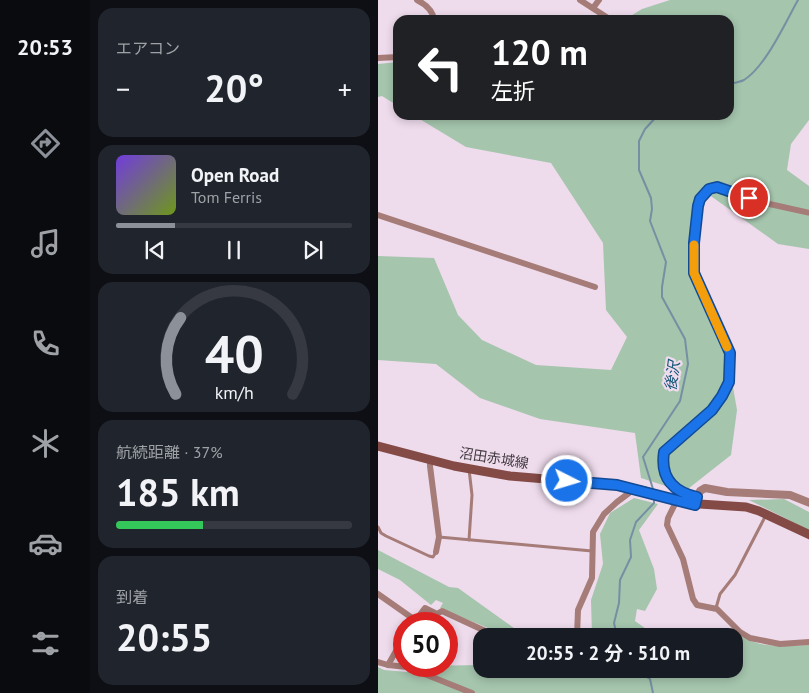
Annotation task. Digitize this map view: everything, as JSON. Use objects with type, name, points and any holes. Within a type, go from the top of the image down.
[{"type":"main road","name":"沼田赤城線","points":[[378,446],[469,469],[510,476],[609,484],[633,488],[672,499],[746,507],[767,514],[810,536]]},
{"type":"street","points":[[417,0],[424,4],[433,15]]},
{"type":"street","points":[[580,0],[604,15]]},
{"type":"street","points":[[593,8],[599,0]]},
{"type":"street","points":[[378,58],[393,57]]},
{"type":"street","points":[[810,213],[765,203],[717,187],[709,189],[700,199],[694,243],[694,273],[730,353],[729,382],[712,410],[664,452],[663,461],[666,475],[671,485],[696,501],[700,491],[705,488],[727,492],[790,496],[810,503]]},
{"type":"street","points":[[378,214],[595,288]]},
{"type":"street","points":[[430,460],[440,537],[436,552]]},
{"type":"street","points":[[577,628],[578,610],[592,578],[594,532],[599,521],[610,508],[633,488]]},
{"type":"street","points":[[672,499],[667,525],[683,559],[693,599],[697,605],[716,608],[721,611],[740,632],[750,638],[780,644],[810,642]]},
{"type":"street","points":[[378,594],[401,612]]},
{"type":"street","points":[[422,612],[425,608],[433,612]]},
{"type":"street","points":[[458,618],[479,628]]},
{"type":"street","points":[[388,665],[393,656]]},
{"type":"street","points":[[378,662],[407,667],[472,693]]},
{"type":"lane","points":[[469,469],[472,494],[469,540]]},
{"type":"lane","points":[[716,608],[720,594],[735,575],[767,514]]},
{"type":"lane","points":[[378,527],[381,533],[386,536],[429,556],[432,557],[436,552]]},
{"type":"lane","points":[[440,537],[592,551]]},
{"type":"green space","points":[[670,0],[809,0],[809,120],[791,144],[787,170],[809,186],[809,249],[778,244],[701,189],[692,211],[691,272],[700,297],[727,353],[737,410],[731,455],[684,492],[641,478],[635,433],[540,419],[480,398],[436,364],[378,360],[378,256],[434,258],[458,315],[482,340],[536,365],[611,370],[627,337],[606,310],[603,243],[551,163],[466,147],[421,120],[734,120],[734,15],[632,15],[642,9]]},
{"type":"green space","points":[[393,62],[393,103],[382,96],[378,97],[378,64]]},
{"type":"green space","points":[[634,498],[658,504],[639,530],[654,569],[657,589],[645,611],[637,609],[635,621],[645,628],[592,628],[591,600],[603,564],[600,534],[610,513]]},
{"type":"green space","points":[[784,499],[809,512],[809,530],[749,500]]},
{"type":"green space","points":[[378,550],[449,587],[458,588],[514,628],[488,628],[458,616],[458,612],[450,612],[440,608],[443,603],[436,600],[431,605],[400,580],[378,569]]},
{"type":"green space","points":[[743,637],[759,644],[779,646],[809,645],[809,693],[378,693],[378,667],[393,671],[393,677],[458,677],[458,665],[473,665],[473,678],[743,678]]},
{"type":"waterway","name":"後沢","points":[[734,83],[744,80],[760,65],[798,0]]},
{"type":"waterway","name":"後沢","points":[[653,120],[645,129],[639,141],[639,170],[651,198],[650,221],[666,262],[662,297],[685,339],[688,364],[680,401],[643,457],[653,489]]},
{"type":"waterway","name":"後沢","points":[[615,628],[614,623],[619,603],[620,580],[631,557],[630,540],[636,522],[654,503],[654,496]]},
{"type":"waterway","name":"後沢","points":[[648,678],[653,693]]},
{"type":"slow traffic","points":[[694,245],[694,273],[727,347]]},
{"type":"route","points":[[567,481],[617,485],[695,505],[697,497],[680,492],[671,485],[666,475],[663,461],[664,452],[712,410],[722,396],[729,382],[730,353],[694,273],[694,243],[698,206],[703,195],[709,189],[717,187],[749,198]]}]
